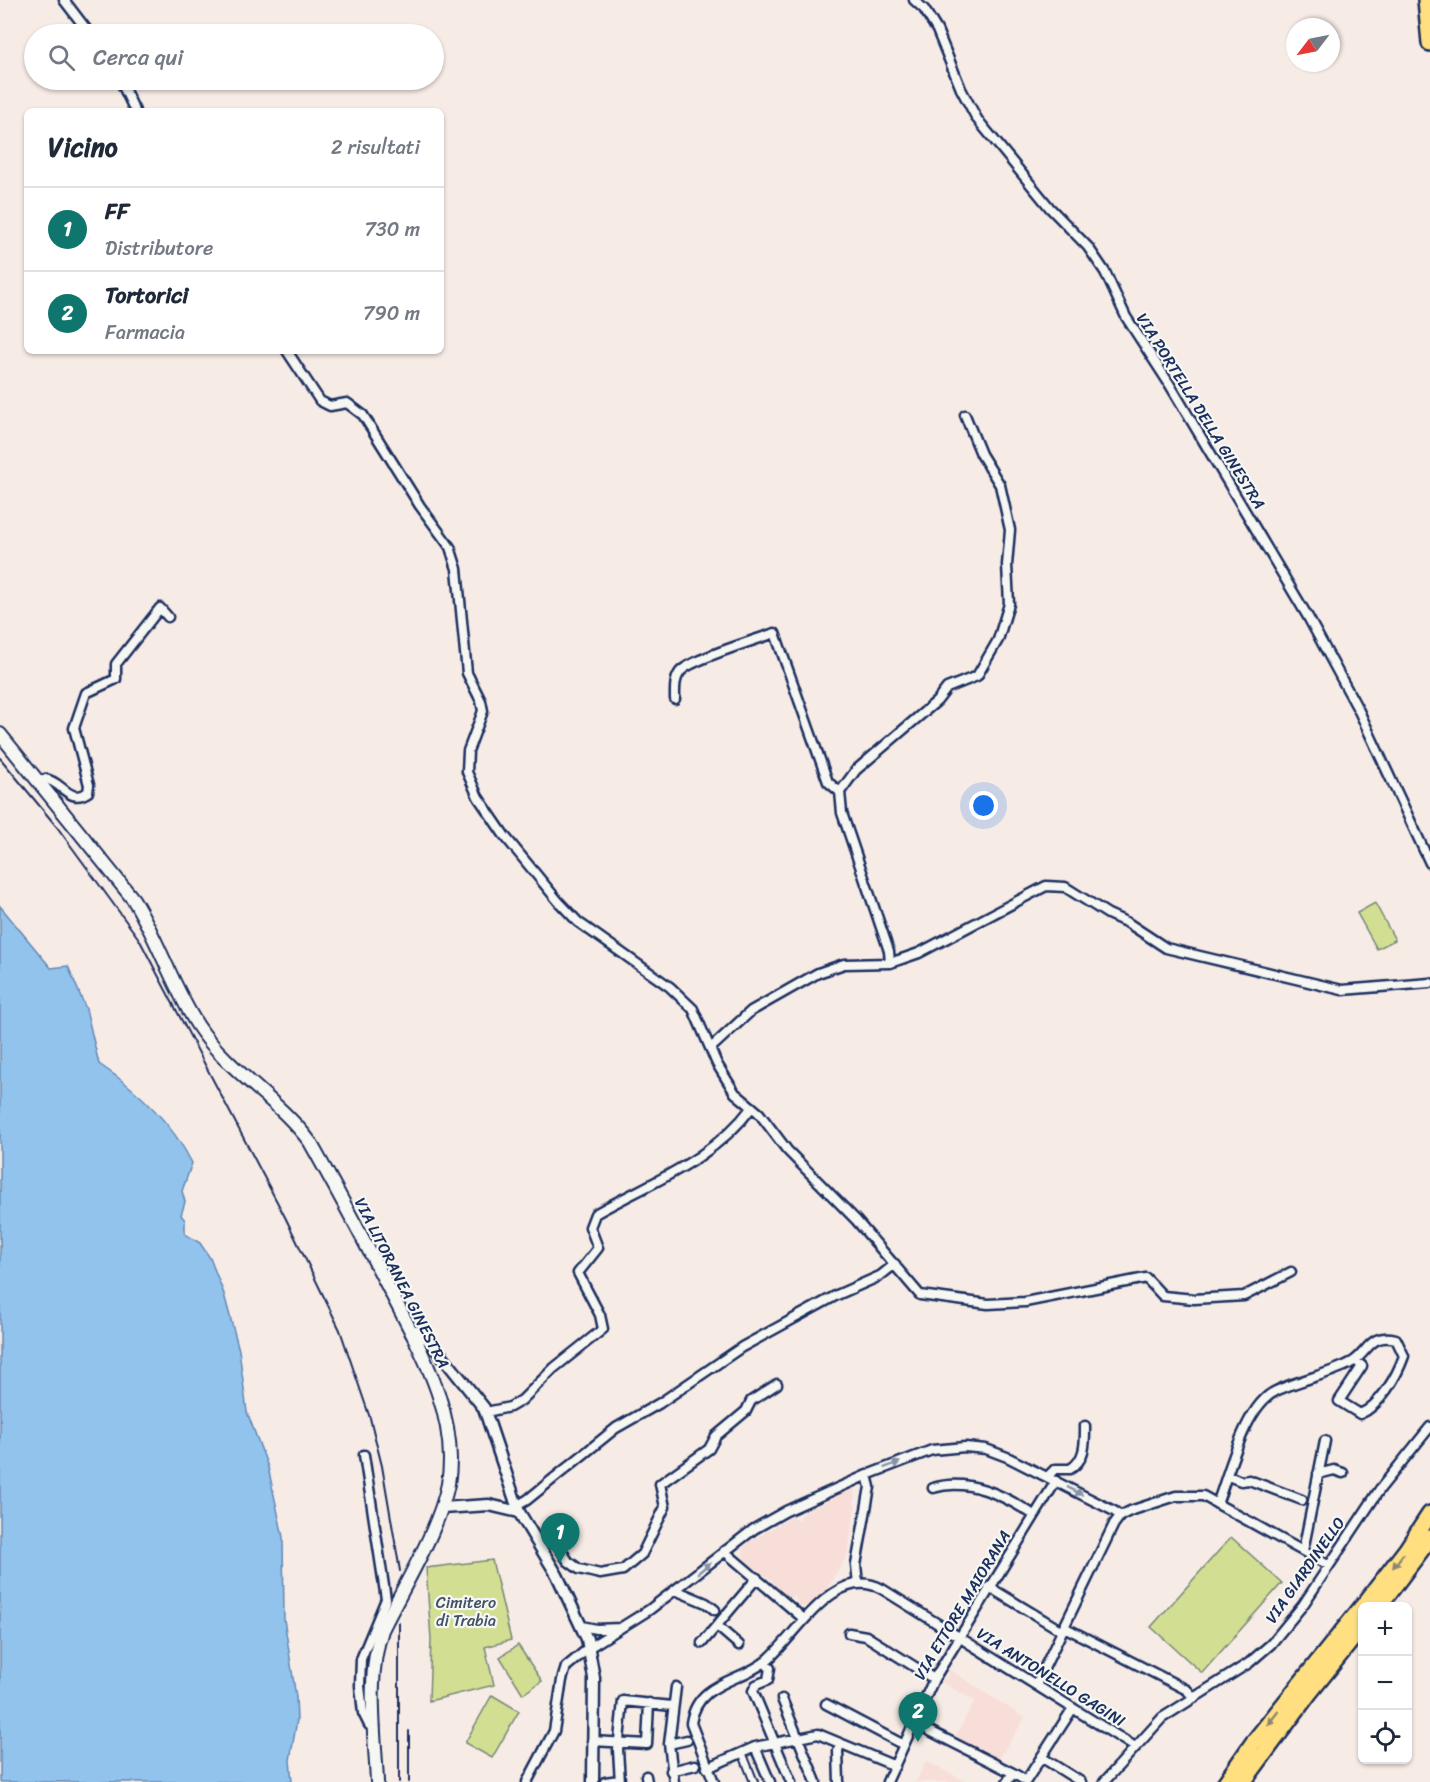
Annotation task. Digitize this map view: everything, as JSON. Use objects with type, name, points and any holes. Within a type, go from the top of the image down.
[{"type":"highway","points":[[1426,0],[1430,44]]},
{"type":"highway","points":[[1367,1602],[1430,1514]]},
{"type":"highway","points":[[1382,1602],[1430,1538]]},
{"type":"highway","points":[[1226,1782],[1253,1743],[1358,1613]]},
{"type":"highway","points":[[1243,1782],[1358,1632]]},
{"type":"main road","name":"VIA LITORANEA GINESTRA","points":[[0,734],[133,899],[148,923],[198,1026],[232,1063],[298,1127],[340,1197],[432,1377],[444,1411],[450,1463],[442,1508],[382,1630],[376,1648],[373,1676],[377,1782]]},
{"type":"street","points":[[64,0],[82,24]]},
{"type":"street","name":"VIA PORTELLA DELLA GINESTRA","points":[[914,0],[924,9],[937,30],[961,89],[982,126],[1050,208],[1088,247],[1105,272],[1126,317],[1182,404],[1308,617],[1359,711],[1430,863]]},
{"type":"street","points":[[125,90],[134,108]]},
{"type":"street","points":[[289,354],[320,401],[330,406],[347,403],[363,415],[420,506],[450,547],[457,569],[467,673],[482,701],[483,711],[468,751],[467,772],[478,796],[504,835],[558,901],[600,939],[682,997],[693,1009],[712,1047],[717,1064],[735,1094],[752,1107],[787,1150],[856,1220],[914,1288],[927,1298],[988,1304],[1054,1298],[1146,1278],[1163,1296],[1222,1299],[1244,1296],[1291,1272]]},
{"type":"street","points":[[890,963],[889,951],[842,813],[840,792],[856,770],[938,701],[947,688],[977,676],[998,640],[1009,604],[1007,565],[1010,530],[1000,485],[981,454],[965,415]]},
{"type":"street","points":[[40,783],[45,779],[52,780],[64,792],[75,796],[88,792],[89,785],[74,728],[86,693],[116,679],[116,664],[160,608],[168,617]]},
{"type":"street","points":[[675,699],[675,684],[681,671],[694,663],[775,633],[828,782],[840,792]]},
{"type":"street","points":[[712,1047],[751,1011],[818,973],[844,964],[890,963],[919,953],[1046,886],[1055,885],[1065,887],[1166,948],[1342,990],[1430,983]]},
{"type":"street","points":[[486,1412],[510,1407],[522,1400],[554,1368],[603,1329],[600,1315],[578,1273],[598,1248],[590,1227],[595,1214],[684,1168],[740,1124],[752,1107]]},
{"type":"street","points":[[519,1508],[616,1428],[660,1403],[742,1347],[837,1295],[880,1276],[895,1264]]},
{"type":"street","points":[[411,1333],[416,1331],[431,1342],[464,1379],[486,1412],[503,1470],[519,1508],[582,1626],[590,1647],[594,1678],[593,1782]]},
{"type":"street","points":[[1217,1504],[1251,1416],[1265,1396],[1355,1360],[1368,1343],[1388,1337],[1396,1339],[1404,1356],[1399,1370],[1371,1410],[1360,1414],[1339,1401],[1362,1366],[1355,1360]]},
{"type":"street","points":[[538,1541],[552,1535],[568,1562],[585,1571],[600,1574],[623,1570],[642,1554],[665,1507],[660,1484],[709,1449],[716,1436],[746,1411],[751,1401],[777,1384]]},
{"type":"street","points":[[1047,1477],[1055,1469],[1070,1469],[1081,1459],[1085,1426]]},
{"type":"street","name":"VIA GIARDINELLO","points":[[1104,1782],[1162,1718],[1261,1654],[1303,1605],[1380,1489],[1430,1427]]},
{"type":"street","points":[[1303,1551],[1325,1441]]},
{"type":"street","points":[[527,1782],[554,1731],[561,1680],[566,1666],[590,1647],[675,1590],[724,1551],[786,1511],[867,1475],[932,1450],[965,1447],[986,1449],[1007,1456],[1120,1516]]},
{"type":"street","points":[[364,1455],[386,1599],[361,1659],[360,1686],[363,1713],[369,1725],[375,1726]]},
{"type":"street","points":[[1318,1474],[1334,1470],[1343,1473]]},
{"type":"street","points":[[714,1782],[691,1723],[696,1709],[716,1686],[765,1663],[804,1619],[829,1597],[858,1584],[856,1565],[870,1487],[867,1475]]},
{"type":"street","points":[[1228,1476],[1241,1481],[1250,1480],[1302,1500]]},
{"type":"street","name":"VIA ETTORE MAIORANA","points":[[887,1782],[934,1679],[1056,1481]]},
{"type":"street","points":[[933,1488],[950,1485],[984,1488],[1015,1502],[1034,1515]]},
{"type":"street","points":[[1036,1685],[1120,1516],[1176,1496],[1203,1496],[1328,1565]]},
{"type":"street","points":[[442,1508],[489,1505],[519,1508]]},
{"type":"street","points":[[724,1551],[804,1619]]},
{"type":"street","points":[[702,1643],[756,1578]]},
{"type":"street","name":"VIA ANTONELLO GAGINI","points":[[858,1584],[873,1584],[1135,1747]]},
{"type":"street","points":[[989,1587],[1063,1629],[1187,1690],[1194,1698]]},
{"type":"street","points":[[675,1590],[706,1603],[715,1610]]},
{"type":"street","points":[[582,1626],[596,1629],[623,1627]]},
{"type":"street","points":[[717,1626],[739,1645]]},
{"type":"street","points":[[849,1633],[866,1636],[934,1679]]},
{"type":"street","points":[[765,1663],[770,1668],[771,1674],[766,1683],[756,1685],[753,1691],[791,1782]]},
{"type":"street","points":[[674,1782],[669,1744],[676,1687]]},
{"type":"street","points":[[782,1699],[816,1782]]},
{"type":"street","points":[[605,1782],[620,1781],[619,1743],[624,1701],[672,1706]]},
{"type":"street","points":[[592,1741],[647,1744],[649,1703]]},
{"type":"street","points":[[826,1704],[904,1745]]},
{"type":"street","points":[[914,1723],[1026,1782],[1073,1708]]},
{"type":"street","points":[[707,1768],[755,1747],[818,1734],[895,1766]]},
{"type":"street","points":[[669,1744],[687,1740]]},
{"type":"street","points":[[839,1782],[840,1743]]},
{"type":"street","points":[[755,1747],[770,1782]]},
{"type":"street","points":[[742,1752],[754,1782]]},
{"type":"street","points":[[1041,1757],[1081,1782]]},
{"type":"street","points":[[671,1771],[695,1765]]},
{"type":"street","points":[[1007,1782],[1012,1773]]},
{"type":"shaded area","points":[[854,1488],[855,1508],[848,1554],[826,1590],[807,1607],[799,1606],[794,1595],[789,1598],[772,1584],[773,1581],[744,1560],[743,1548],[747,1543],[792,1517],[799,1520],[804,1512]]},
{"type":"shaded area","points":[[947,1668],[1025,1718],[998,1760],[955,1737],[975,1701],[940,1681],[946,1679],[949,1674]]},
{"type":"shaded area","points":[[926,1761],[967,1782],[916,1782]]},
{"type":"green space","points":[[1375,903],[1395,940],[1377,949],[1357,913]]},
{"type":"green space","points":[[1231,1537],[1282,1583],[1202,1673],[1151,1627]]},
{"type":"green space","name":"Cimitero di Trabia","points":[[492,1560],[511,1640],[485,1647],[494,1685],[429,1701],[431,1639],[426,1568]]},
{"type":"green space","points":[[518,1645],[542,1681],[523,1694],[500,1657]]},
{"type":"green space","points":[[492,1695],[519,1711],[492,1758],[465,1743]]},
{"type":"water","points":[[0,906],[51,968],[68,966],[86,1009],[99,1064],[140,1096],[164,1120],[192,1163],[182,1191],[185,1202],[181,1215],[185,1220],[185,1234],[200,1243],[210,1258],[224,1294],[239,1350],[247,1412],[268,1467],[283,1537],[284,1619],[296,1697],[297,1720],[290,1760],[292,1782],[0,1782]]},
{"type":"railway","points":[[0,758],[57,827],[139,939],[285,1217],[340,1330],[370,1418],[382,1466],[400,1571]]},
{"type":"railway","points":[[399,1622],[399,1782]]},
{"type":"railway","points":[[409,1731],[409,1782]]},
{"type":"place","name":"FF","points":[[560,1563]]},
{"type":"place","name":"Tortorici","points":[[918,1742]]}]
